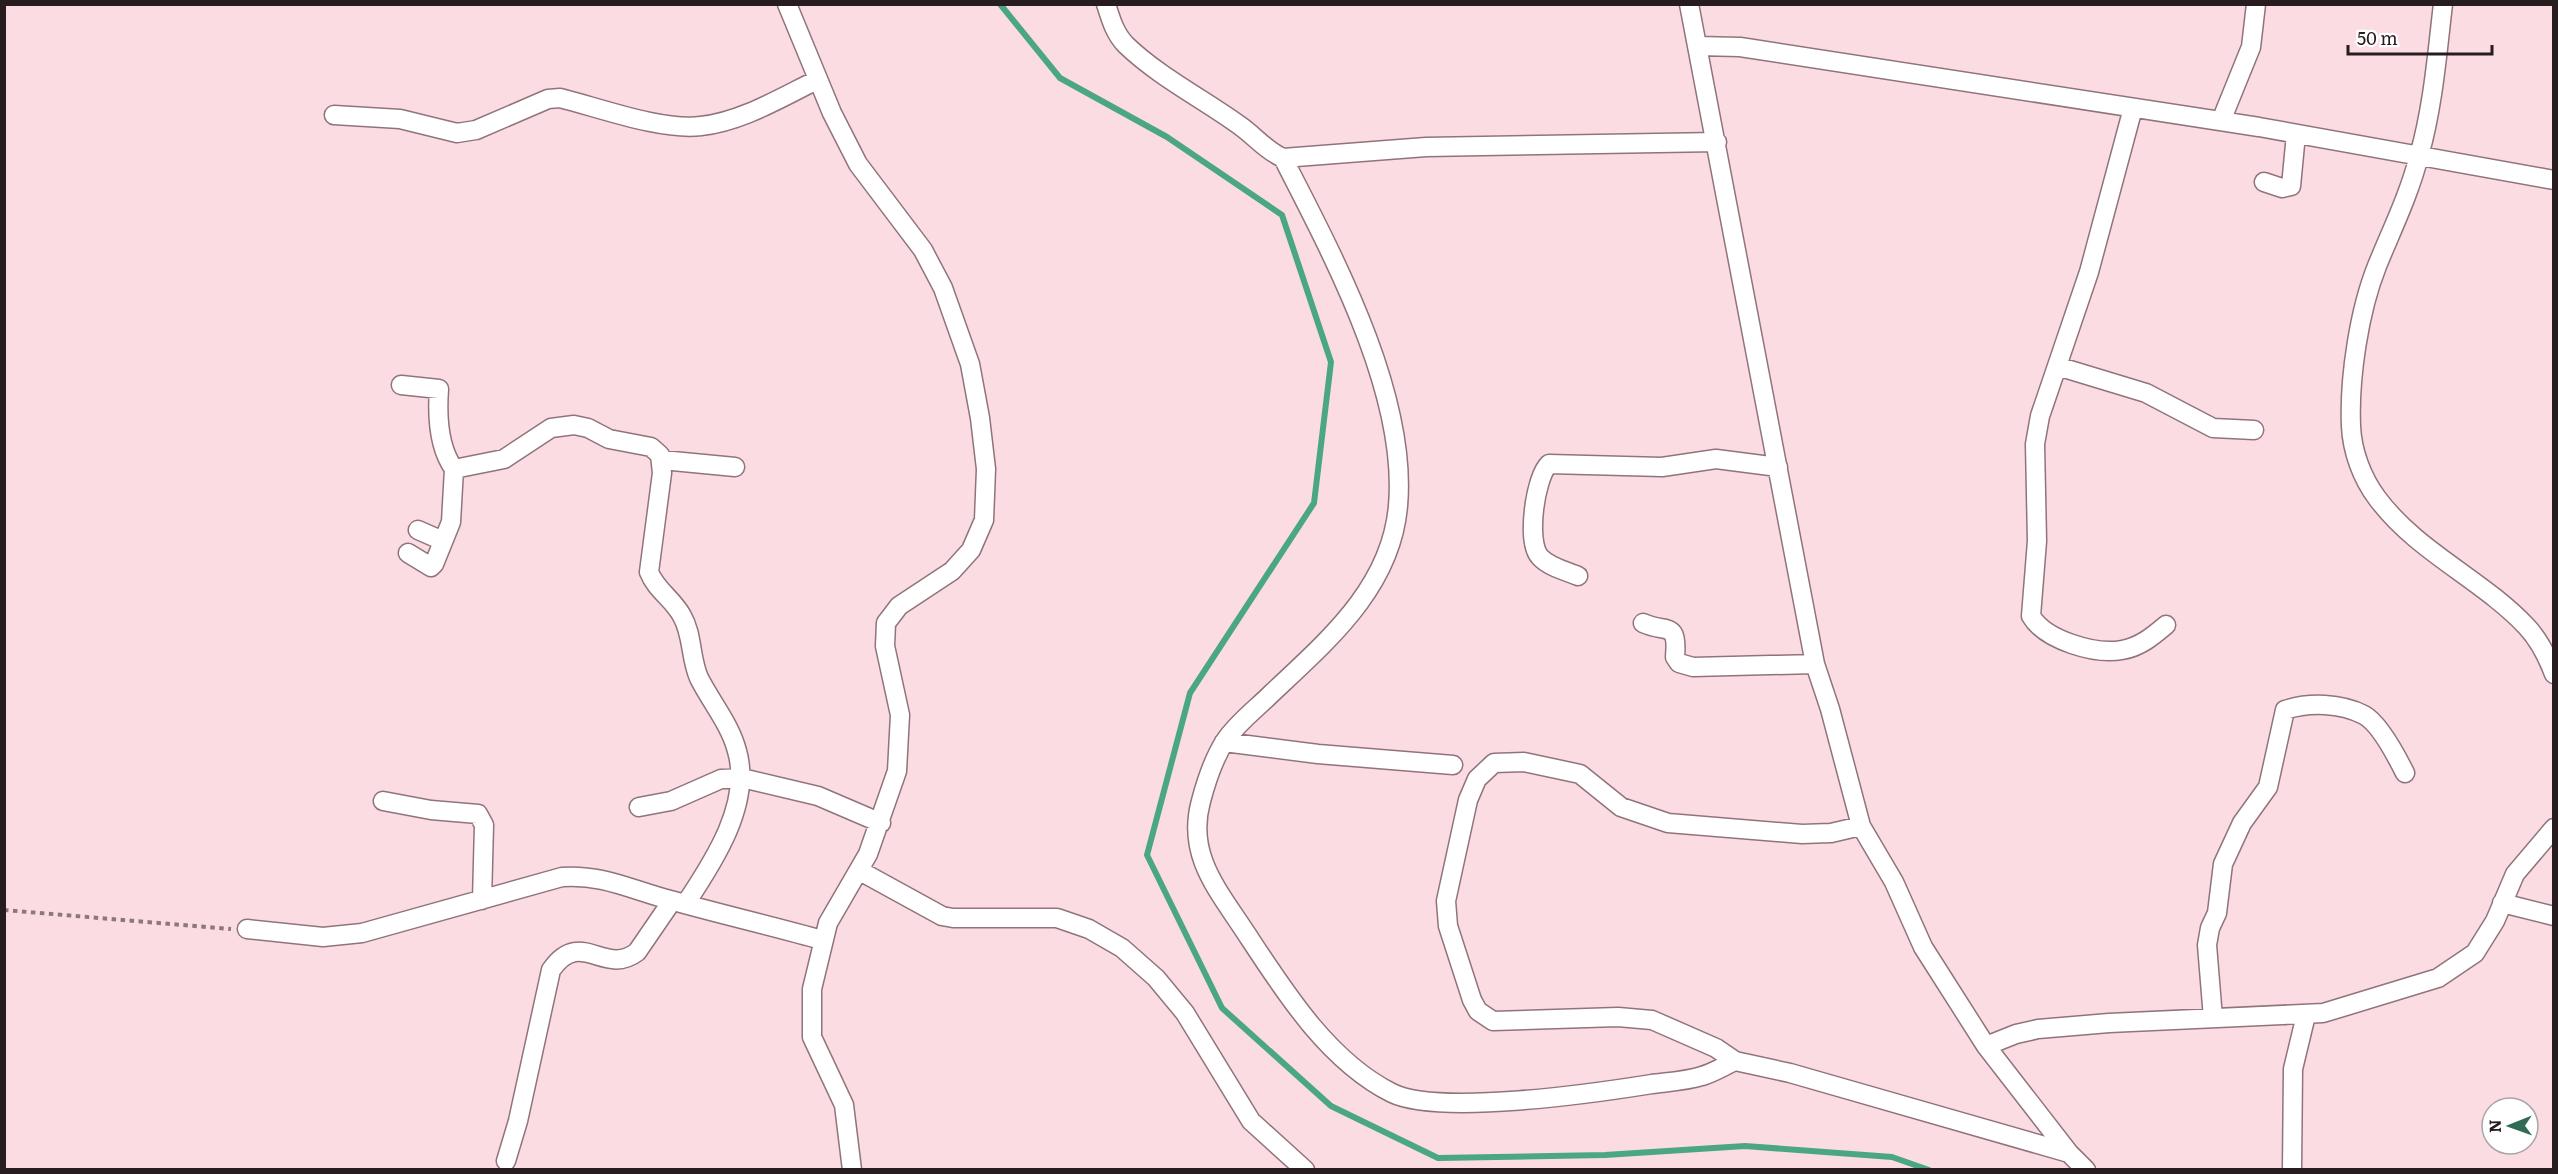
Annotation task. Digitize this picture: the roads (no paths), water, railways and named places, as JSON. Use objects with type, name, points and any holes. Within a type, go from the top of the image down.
[{"type":"street","points":[[787,4],[817,80],[858,164],[923,250],[939,278],[970,364],[979,410],[986,469],[984,520],[971,550],[952,571],[899,606],[886,623],[885,646],[900,715],[897,771],[881,823],[860,871],[835,907],[822,940],[813,989],[811,1026],[815,1046],[845,1111],[852,1170]]},
{"type":"street","points":[[1106,4],[1112,24],[1126,45],[1148,63],[1242,128],[1265,149],[1283,158],[1426,147],[1717,142]]},
{"type":"street","points":[[1689,4],[1815,664],[1830,709],[1861,826],[1894,882],[1923,947],[1986,1047],[2069,1153],[2086,1170]]},
{"type":"street","points":[[2221,121],[2251,47],[2256,4]]},
{"type":"street","points":[[2444,4],[2427,124],[2420,156],[2407,198],[2377,267],[2364,312],[2354,370],[2351,416],[2356,453],[2363,477],[2398,523],[2443,563],[2528,627],[2541,647],[2553,674]]},
{"type":"street","points":[[1698,46],[1740,47],[2221,121],[2553,180]]},
{"type":"street","points":[[334,115],[400,119],[457,133],[476,130],[548,99],[560,98],[673,126],[704,126],[740,116],[817,80]]},
{"type":"street","points":[[2133,108],[2088,272],[2040,417],[2035,444],[2037,541],[2031,616],[2037,627],[2059,640],[2105,651],[2123,650],[2147,641],[2166,625]]},
{"type":"street","points":[[2264,182],[2286,189],[2290,186],[2296,134]]},
{"type":"street","points":[[1283,158],[1337,265],[1383,387],[1397,453],[1398,504],[1388,554],[1360,602],[1326,641],[1224,742],[1199,806],[1195,827],[1196,843],[1201,857],[1248,936],[1309,1021],[1349,1063],[1375,1083],[1408,1099],[1455,1102],[1542,1098],[1702,1076],[1735,1061]]},
{"type":"street","points":[[2058,366],[2146,393],[2213,429],[2254,430]]},
{"type":"street","points":[[401,385],[439,389],[440,436],[448,460],[454,469],[454,505],[443,541],[431,567],[408,553]]},
{"type":"street","points":[[454,469],[504,459],[544,432],[566,425],[588,428],[609,439],[644,444],[656,450],[662,460],[649,572],[656,585],[682,616],[689,633],[697,674],[733,739],[742,778],[730,821],[719,848],[679,902],[637,952],[631,957],[612,959],[572,951],[560,958],[551,970],[518,1121],[506,1161]]},
{"type":"street","points":[[1578,576],[1547,562],[1534,549],[1532,538],[1539,482],[1543,470],[1549,464],[1662,467],[1686,465],[1705,459],[1778,467]]},
{"type":"street","points":[[662,460],[735,467]]},
{"type":"street","points":[[418,531],[443,541]]},
{"type":"street","points":[[1643,622],[1673,631],[1676,635],[1675,657],[1685,666],[1706,668],[1815,664]]},
{"type":"street","points":[[2213,1018],[2206,945],[2217,913],[2223,864],[2242,823],[2268,787],[2280,721],[2285,710],[2313,704],[2342,708],[2366,716],[2397,756],[2404,773]]},
{"type":"street","points":[[1224,742],[1318,754],[1453,765]]},
{"type":"street","points":[[1861,826],[1841,832],[1802,834],[1668,823],[1621,807],[1580,774],[1524,762],[1494,763],[1477,779],[1460,831],[1445,911],[1456,954],[1478,1011],[1494,1021],[1607,1017],[1652,1020],[1716,1048],[1735,1061],[1790,1073],[2069,1153]]},
{"type":"street","points":[[639,807],[671,801],[722,779],[742,778],[818,796],[881,823]]},
{"type":"street","points":[[383,801],[431,810],[478,814],[484,825],[482,900]]},
{"type":"street","points":[[1986,1047],[2016,1034],[2038,1029],[2109,1023],[2306,1015],[2349,1007],[2438,978],[2475,953],[2515,874],[2553,828]]},
{"type":"street","points":[[860,871],[942,916],[953,918],[1057,918],[1089,929],[1122,948],[1156,978],[1185,1013],[1251,1121],[1305,1170]]},
{"type":"street","points":[[247,929],[323,937],[341,936],[415,920],[576,876],[612,880],[679,902],[822,940]]},
{"type":"street","points":[[2502,903],[2553,916]]},
{"type":"street","points":[[2292,1170],[2294,1069],[2306,1015]]},
{"type":"waterway","points":[[1000,4],[1060,78],[1167,137],[1282,215],[1331,362],[1314,503],[1190,693],[1147,855],[1222,1008],[1331,1106],[1438,1158],[1605,1155],[1745,1146],[1892,1157],[1929,1170]]}]
